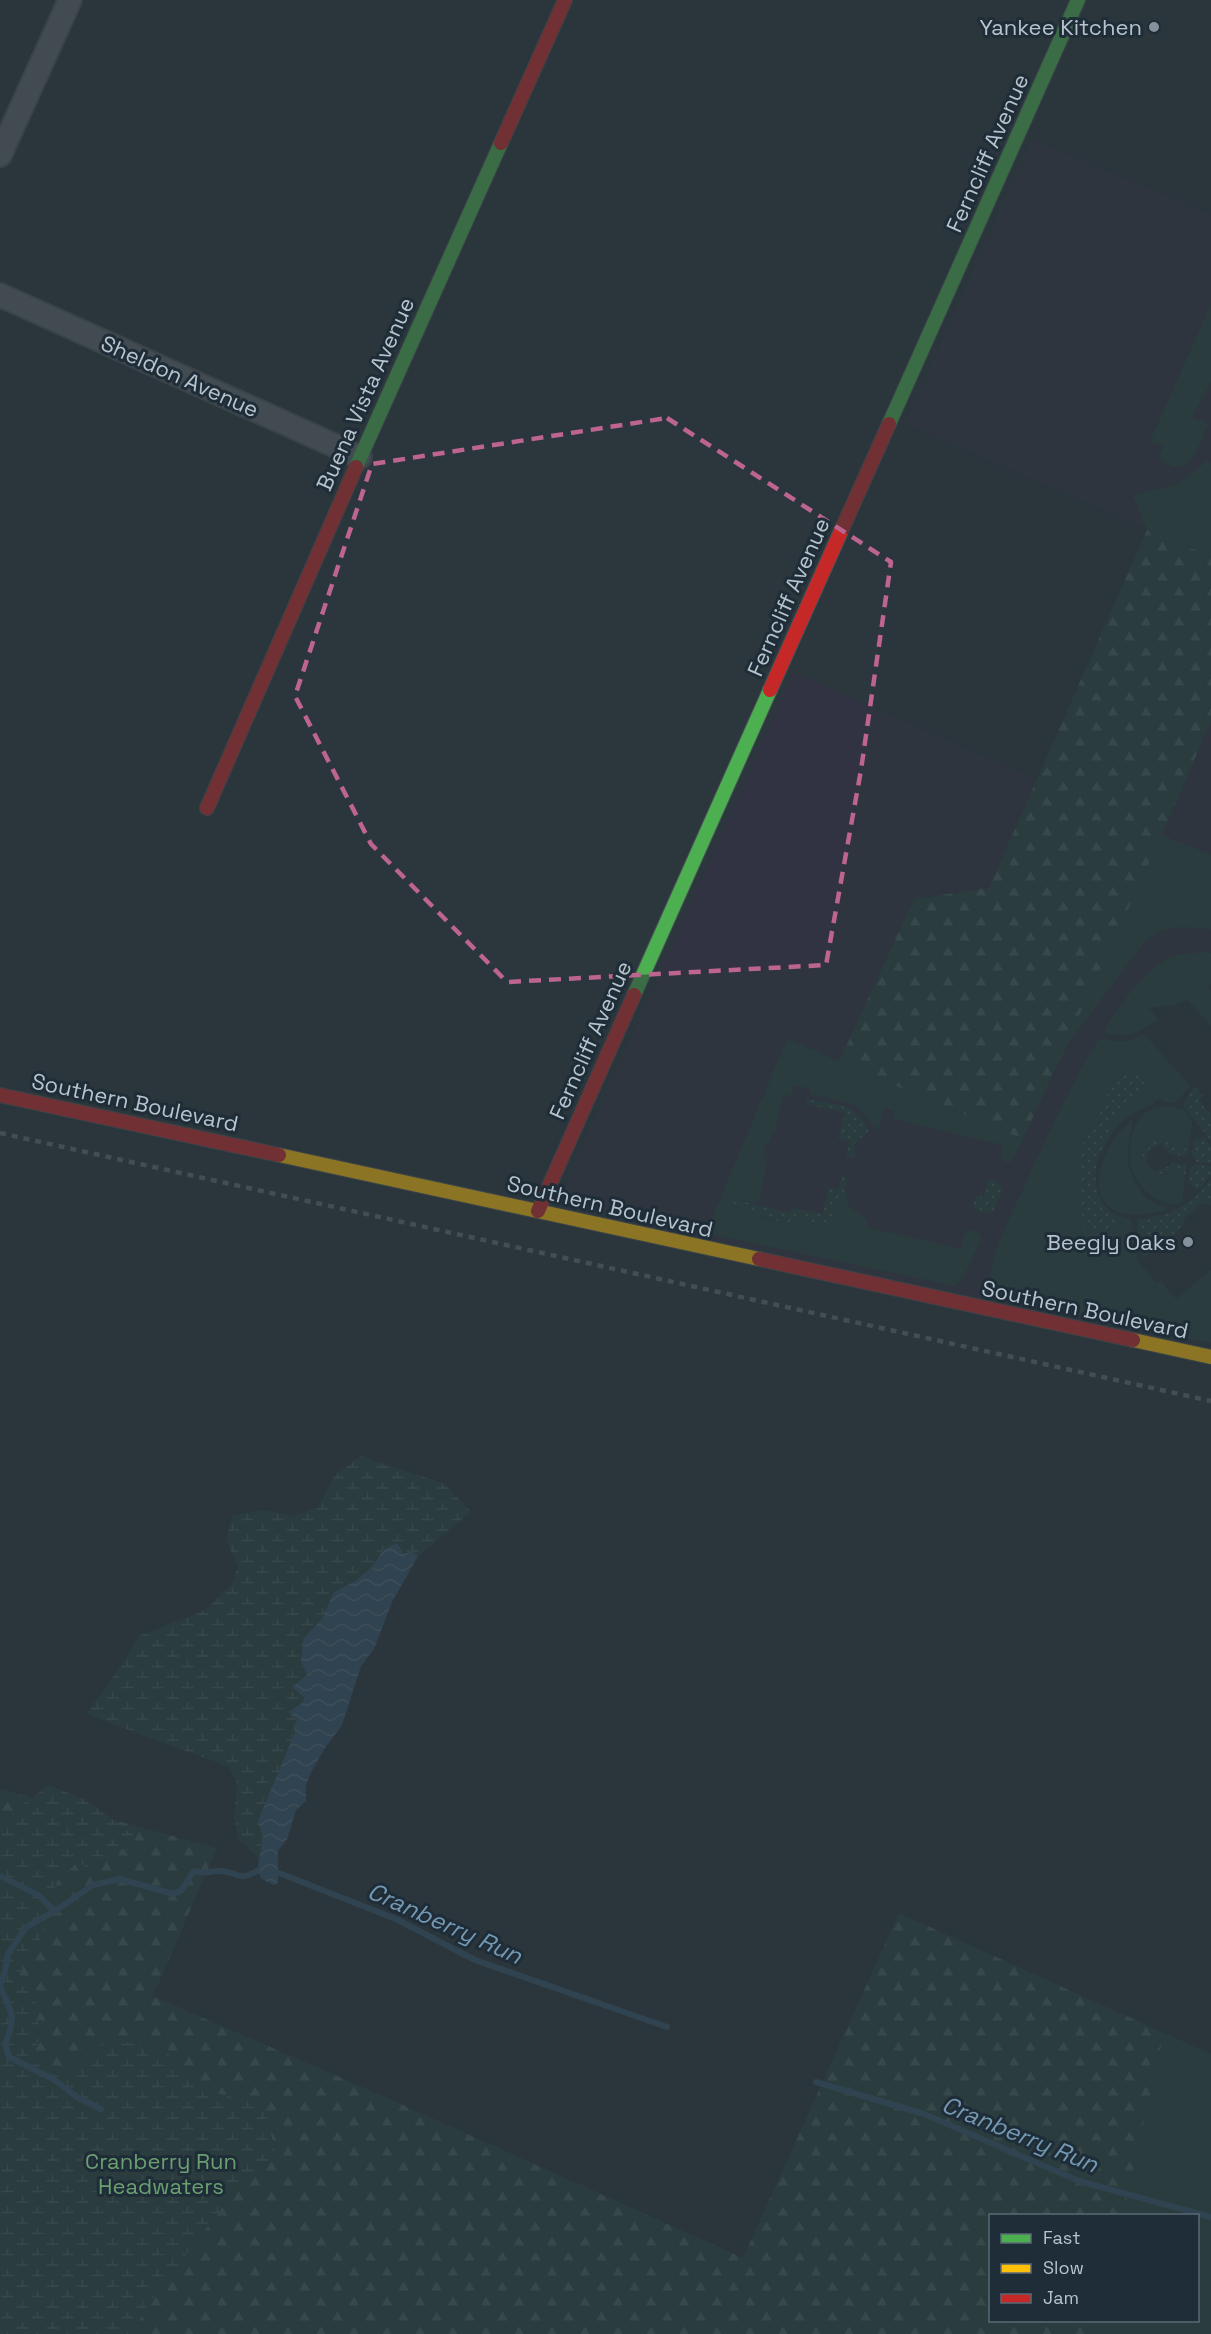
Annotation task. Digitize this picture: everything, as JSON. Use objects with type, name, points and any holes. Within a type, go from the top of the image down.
[{"type":"street","points":[[0,155],[70,0]]},
{"type":"street","name":"Buena Vista Avenue","points":[[207,808],[360,458],[566,0]]},
{"type":"street","name":"Ferncliff Avenue","points":[[538,1211],[1078,0]]},
{"type":"street","name":"Sheldon Avenue","points":[[0,295],[360,458]]},
{"type":"street","name":"Southern Boulevard","points":[[0,1095],[1211,1357]]},
{"type":"highlighted area","points":[[667,418],[891,562],[861,770],[826,965],[507,982],[371,844],[295,696],[372,464]]},
{"type":"shaded area","points":[[1032,140],[1211,215],[1211,556],[905,423]]},
{"type":"shaded area","points":[[793,673],[1162,835],[1211,721],[1211,956],[1132,993],[1080,1072],[978,1307],[558,1201]]},
{"type":"green space","points":[[1211,304],[1211,382],[1192,417],[1208,424],[1200,444],[1188,463],[1176,467],[1158,458],[1163,446],[1150,441]]},
{"type":"green space","points":[[1207,461],[1211,463],[1211,556],[1147,530],[1133,496],[1176,484]]},
{"type":"green space","points":[[1147,530],[1211,556],[1211,721],[1162,835],[1023,1139],[839,1062],[914,899],[989,888]]},
{"type":"green space","points":[[1162,835],[1211,855],[1211,929],[1184,927],[1169,929],[1145,941],[1070,1041],[1051,1074]]},
{"type":"green space","points":[[1211,953],[1211,983],[1207,986],[1211,992],[1211,1026],[1188,1000],[1174,1005],[1149,1008],[1158,1019],[1134,1033],[1115,1035],[1104,1030],[1151,970],[1176,956]]},
{"type":"green space","points":[[1145,1035],[1190,1086],[1176,1103],[1164,1102],[1160,1098],[1155,1100],[1154,1104],[1127,1118],[1113,1132],[1110,1128],[1119,1111],[1142,1093],[1145,1083],[1140,1075],[1125,1075],[1111,1084],[1100,1112],[1082,1145],[1106,1231],[1119,1216],[1131,1219],[1137,1260],[1156,1283],[1161,1281],[1176,1299],[1211,1270],[1211,1343],[1001,1298],[992,1283],[992,1264],[998,1245],[1059,1112],[1099,1039],[1123,1042]]},
{"type":"green space","points":[[787,1039],[1023,1139],[1011,1162],[1004,1162],[1000,1154],[1003,1145],[893,1119],[894,1111],[884,1108],[880,1127],[876,1129],[856,1105],[810,1094],[811,1089],[794,1085],[791,1096],[783,1095],[775,1132],[772,1131],[770,1142],[766,1142],[763,1154],[767,1155],[764,1164],[767,1166],[758,1203],[730,1198],[730,1204],[752,1210],[766,1219],[782,1223],[789,1224],[800,1220],[825,1224],[834,1215],[836,1203],[847,1199],[849,1206],[868,1220],[866,1227],[961,1249],[965,1234],[972,1229],[979,1234],[981,1240],[964,1276],[955,1286],[706,1233]]},
{"type":"green space","points":[[1125,1075],[1140,1075],[1145,1083],[1142,1093],[1119,1111],[1110,1128],[1113,1132],[1099,1156],[1096,1173],[1100,1199],[1111,1212],[1119,1216],[1107,1231],[1092,1233],[1083,1227],[1079,1184],[1082,1145],[1100,1112],[1111,1084]]},
{"type":"green space","points":[[1194,1086],[1203,1096],[1199,1100],[1211,1116],[1211,1141],[1183,1106]]},
{"type":"green space","points":[[807,1099],[844,1106],[859,1115],[865,1122],[869,1131],[855,1143],[854,1158],[846,1156],[849,1142],[838,1139],[845,1113],[806,1104]]},
{"type":"green space","points":[[1170,1106],[1184,1110],[1192,1121],[1189,1147],[1181,1150],[1160,1138],[1143,1147],[1142,1164],[1161,1175],[1180,1171],[1185,1176],[1182,1201],[1176,1205],[1162,1202],[1145,1190],[1134,1175],[1130,1157],[1131,1139],[1137,1123],[1147,1112]]},
{"type":"green space","points":[[1131,1120],[1133,1122],[1128,1163],[1133,1178],[1143,1195],[1167,1210],[1139,1215],[1124,1214],[1112,1209],[1103,1200],[1099,1188],[1102,1163],[1115,1138]]},
{"type":"green space","points":[[1204,1137],[1211,1147],[1211,1164],[1196,1162],[1192,1154],[1194,1140]]},
{"type":"green space","points":[[1160,1138],[1181,1150],[1189,1147],[1188,1156],[1171,1155],[1161,1144],[1148,1150],[1146,1163],[1156,1171],[1170,1166],[1170,1162],[1187,1165],[1185,1176],[1179,1171],[1163,1174],[1152,1172],[1142,1164],[1143,1148]]},
{"type":"green space","points":[[1195,1164],[1211,1166],[1211,1175],[1198,1191],[1188,1183],[1190,1169]]},
{"type":"green space","points":[[842,1176],[848,1177],[845,1193],[847,1199],[836,1203],[832,1220],[825,1224],[800,1220],[789,1224],[782,1223],[727,1202],[730,1198],[790,1213],[792,1208],[823,1214],[828,1188],[838,1189]]},
{"type":"green space","points":[[994,1179],[1003,1188],[993,1212],[980,1213],[973,1206],[976,1196],[984,1197],[987,1182]]},
{"type":"green space","points":[[1211,1179],[1211,1204],[1208,1207],[1203,1202],[1183,1220],[1185,1225],[1143,1258],[1138,1242],[1138,1219],[1161,1215],[1179,1208],[1196,1196]]},
{"type":"green space","points":[[361,1456],[445,1484],[471,1512],[418,1556],[412,1551],[404,1554],[383,1550],[372,1567],[355,1581],[334,1592],[321,1620],[303,1639],[301,1661],[307,1675],[299,1684],[303,1698],[288,1712],[298,1719],[259,1859],[239,1840],[234,1817],[237,1783],[229,1767],[86,1714],[139,1636],[205,1610],[231,1585],[238,1567],[226,1539],[232,1516],[262,1510],[294,1516],[318,1507],[335,1475]]},
{"type":"green space","name":"Cranberry Run Headwaters","points":[[49,1785],[86,1800],[135,1836],[129,1850],[108,1848],[95,1872],[78,1862],[57,1881],[42,1936],[19,1974],[38,2006],[39,2039],[33,2059],[47,2073],[62,2077],[71,2067],[106,2041],[140,2043],[168,2054],[199,2088],[265,2106],[276,2156],[235,2191],[148,2304],[133,2334],[0,2334],[0,1824]]},
{"type":"green space","name":"Cranberry Run Headwaters","points":[[0,1789],[217,1848],[153,1996],[376,2093],[743,2258],[899,1913],[1164,2033],[1123,2214],[989,2214],[989,2322],[1099,2322],[1096,2334],[0,2334]]},
{"type":"green space","points":[[1164,2033],[1211,2054],[1211,2334],[1096,2334],[1099,2322],[1199,2322],[1199,2214],[1123,2214]]},
{"type":"water","points":[[397,1543],[404,1554],[412,1551],[418,1556],[392,1602],[374,1649],[361,1666],[342,1725],[310,1774],[306,1786],[306,1801],[296,1810],[287,1839],[278,1851],[278,1883],[273,1885],[262,1879],[257,1871],[263,1838],[258,1821],[295,1732],[293,1726],[298,1719],[288,1712],[302,1703],[304,1697],[292,1687],[307,1675],[301,1661],[303,1639],[321,1620],[334,1592],[355,1581],[372,1567],[383,1550]]},
{"type":"waterway","name":"Cranberry Run","points":[[0,1984],[8,1954],[26,1927],[55,1911],[93,1885],[120,1879],[173,1894],[181,1891],[194,1871],[204,1873],[225,1871],[240,1876],[257,1871]]},
{"type":"waterway","name":"Cranberry Run","points":[[279,1873],[396,1919],[475,1960],[667,2027]]},
{"type":"waterway","points":[[0,1876],[38,1895],[55,1911]]},
{"type":"waterway","points":[[0,1986],[12,2015],[11,2027],[5,2044],[9,2057],[53,2079],[77,2097],[101,2109]]},
{"type":"waterway","name":"Cranberry Run","points":[[816,2082],[924,2114],[1079,2181],[1211,2217]]},
{"type":"railway","points":[[0,1133],[1211,1401]]},
{"type":"traffic: fast","points":[[889,424],[1078,0]]},
{"type":"traffic: fast","points":[[356,467],[501,143]]},
{"type":"traffic: fast","points":[[634,995],[770,690]]},
{"type":"traffic: slow","points":[[279,1155],[759,1259]]},
{"type":"traffic: slow","points":[[1133,1340],[1211,1357]]},
{"type":"traffic: jam","points":[[501,143],[565,0]]},
{"type":"traffic: jam","points":[[770,690],[889,424]]},
{"type":"traffic: jam","points":[[207,808],[356,467]]},
{"type":"traffic: jam","points":[[538,1211],[634,995]]},
{"type":"traffic: jam","points":[[0,1095],[279,1155]]},
{"type":"traffic: jam","points":[[759,1259],[1133,1340]]},
{"type":"place","name":"Yankee Kitchen","points":[[1154,27]]},
{"type":"place","name":"Beegly Oaks","points":[[1188,1242]]}]
